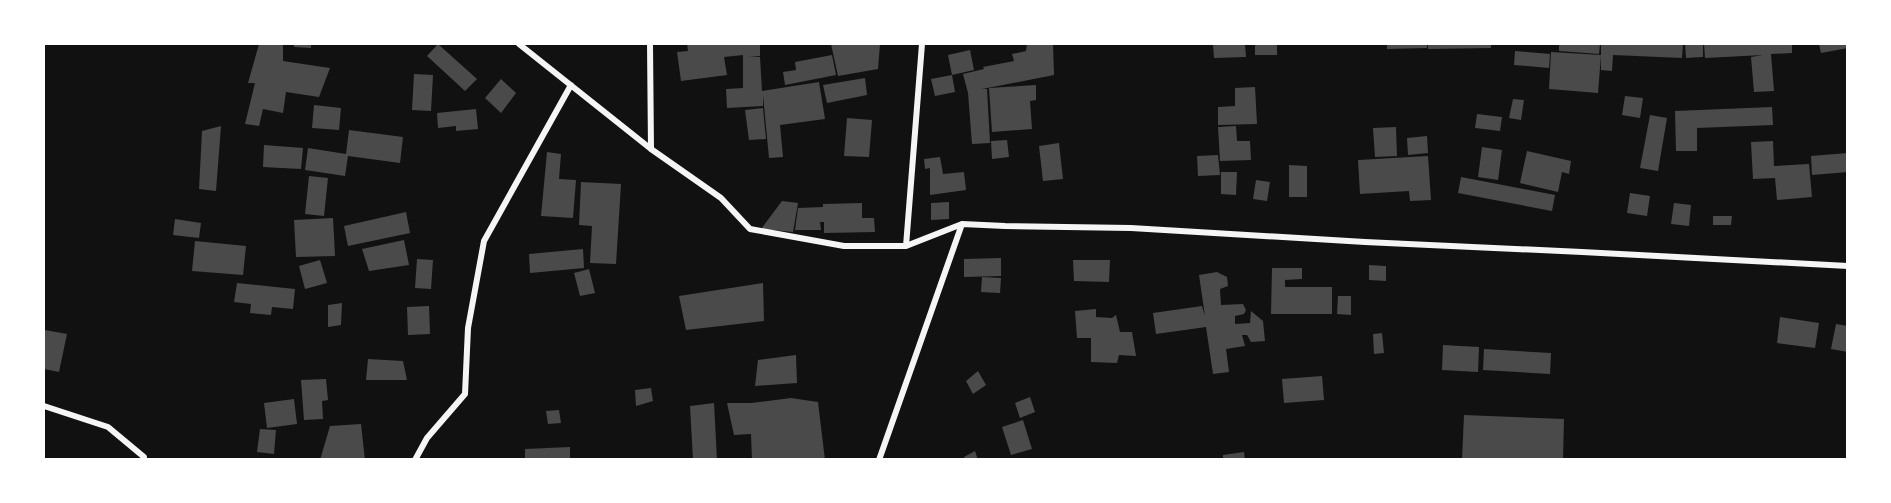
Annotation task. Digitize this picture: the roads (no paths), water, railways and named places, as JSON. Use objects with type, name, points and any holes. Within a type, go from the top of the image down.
[{"type":"street","points":[[519,44],[651,149],[720,198],[750,229],[844,246],[906,246],[962,224],[1131,228],[1365,243],[1848,266]]},
{"type":"street","points":[[650,44],[651,149]]},
{"type":"street","points":[[906,246],[922,44]]},
{"type":"street","points":[[415,459],[427,438],[465,394],[468,328],[484,241],[571,85]]},
{"type":"street","points":[[879,459],[962,224]]},
{"type":"street","points":[[44,406],[108,427],[144,459]]}]
